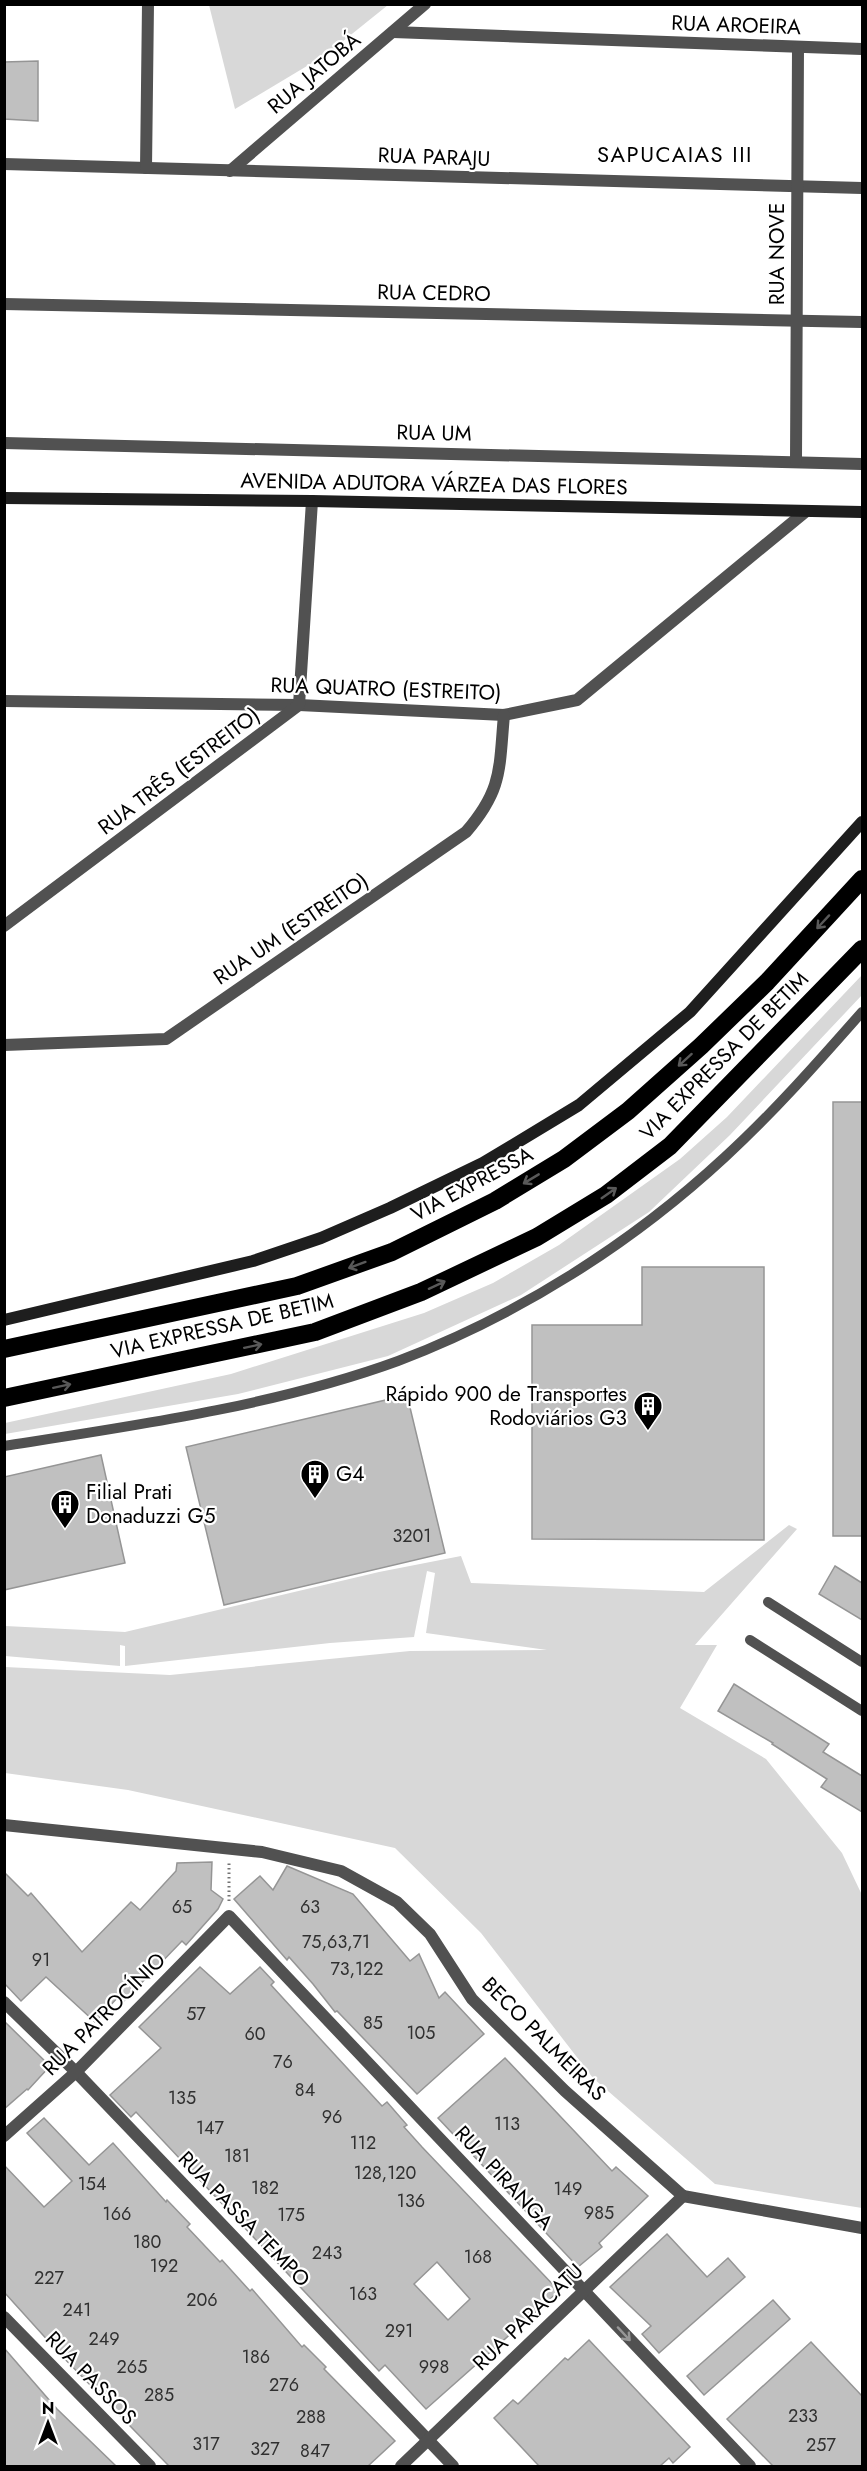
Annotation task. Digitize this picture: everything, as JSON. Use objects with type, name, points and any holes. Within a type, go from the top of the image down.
[{"type":"highway","name":"VIA EXPRESSA","points":[[4,1349],[297,1286],[392,1252],[495,1201],[564,1159],[628,1111],[701,1046],[767,982],[862,879]]},
{"type":"highway","name":"VIA EXPRESSA DE BETIM","points":[[4,1398],[315,1332],[421,1292],[537,1237],[606,1195],[670,1146],[862,949]]},
{"type":"street","points":[[146,168],[148,4]]},
{"type":"street","name":"RUA JATOBÁ","points":[[230,171],[424,4]]},
{"type":"street","name":"RUA AROEIRA","points":[[393,32],[862,49]]},
{"type":"street","name":"RUA NOVE","points":[[796,461],[798,47]]},
{"type":"street","name":"RUA PARAJU","points":[[4,164],[862,188]]},
{"type":"street","name":"RUA CEDRO","points":[[4,304],[862,322]]},
{"type":"street","name":"RUA UM","points":[[4,443],[862,464]]},
{"type":"street","name":"AVENIDA ADUTORA VÁRZEA DAS FLORES","points":[[4,498],[312,501],[862,512]]},
{"type":"street","points":[[299,705],[312,501]]},
{"type":"street","name":"RUA QUATRO (ESTREITO)","points":[[4,701],[299,705],[504,715],[577,700],[806,512]]},
{"type":"street","name":"RUA TRÊS (ESTREITO)","points":[[4,926],[299,705]]},
{"type":"street","name":"RUA UM (ESTREITO)","points":[[4,1045],[166,1039],[466,832],[486,809],[498,782],[504,715]]},
{"type":"street","points":[[4,1320],[253,1260],[287,1249],[390,1208],[483,1163],[579,1105],[690,1012],[862,822]]},
{"type":"street","name":"BECO PALMEIRAS","points":[[4,1825],[262,1852],[341,1871],[397,1902],[430,1934],[472,1999],[565,2091],[683,2196]]},
{"type":"street","name":"RUA PATROCÍNIO","points":[[4,2136],[76,2072],[229,1916]]},
{"type":"street","name":"RUA PIRANGA","points":[[229,1916],[750,2466]]},
{"type":"street","name":"RUA PASSA TEMPO","points":[[4,2002],[76,2072],[453,2466]]},
{"type":"street","points":[[683,2196],[862,2228]]},
{"type":"street","name":"RUA PARACATU","points":[[401,2466],[683,2196]]},
{"type":"street","name":"RUA PASSOS","points":[[4,2317],[150,2466]]},
{"type":"lane","points":[[4,1446],[136,1426],[297,1391],[398,1361],[466,1331],[544,1292],[641,1228],[725,1157],[802,1080],[862,1012]]},
{"type":"lane","points":[[768,1602],[862,1662]]},
{"type":"lane","points":[[750,1640],[862,1711]]},
{"type":"path","points":[[229,1916],[230,1849]]},
{"type":"shaded area","points":[[209,4],[388,5],[327,54],[235,109]]},
{"type":"shaded area","points":[[862,975],[862,995],[730,1135],[649,1212],[521,1295],[388,1356],[238,1394],[5,1434],[5,1423],[231,1374],[424,1313],[493,1283],[559,1245],[680,1159],[727,1117]]},
{"type":"shaded area","points":[[789,1525],[797,1529],[695,1645],[717,1645],[680,1708],[766,1759],[842,1853],[862,1895],[862,2208],[715,2184],[593,2078],[481,1933],[395,1848],[128,1790],[5,1773],[5,1667],[170,1675],[410,1651],[547,1650],[426,1633],[435,1573],[427,1571],[414,1637],[330,1643],[125,1666],[125,1646],[120,1645],[120,1666],[5,1656],[5,1626],[125,1632],[379,1572],[461,1556],[471,1583],[704,1592]]},
{"type":"building","points":[[38,61],[38,121],[4,119],[4,62]]},
{"type":"building","points":[[833,1102],[862,1102],[862,1536],[833,1536]]},
{"type":"building","name":"Rápido 900 de Transportes Rodoviários G3","points":[[642,1267],[764,1267],[764,1540],[532,1539],[532,1325],[642,1325]]},
{"type":"building","name":"G4","points":[[407,1395],[445,1553],[224,1605],[186,1447]]},
{"type":"building","name":"Filial Prati Donaduzzi G5","points":[[101,1455],[125,1563],[4,1590],[4,1477]]},
{"type":"building","points":[[835,1566],[862,1583],[862,1620],[819,1594]]},
{"type":"building","points":[[734,1684],[829,1744],[823,1752],[862,1776],[862,1812],[821,1787],[827,1779],[773,1743],[718,1711]]},
{"type":"building","points":[[212,1862],[211,1890],[223,1899],[218,1909],[186,1945],[182,1941],[124,2001],[119,1996],[95,2022],[46,1977],[21,2001],[4,1983],[4,1872],[28,1896],[31,1893],[82,1952],[131,1902],[140,1910],[176,1871],[177,1863]]},
{"type":"building","points":[[287,1866],[353,1894],[410,1961],[419,1954],[439,1998],[445,1992],[484,2034],[417,2094],[337,2011],[335,2012],[289,1957],[287,1960],[234,1899],[260,1876],[273,1890]]},
{"type":"building","points":[[200,1967],[230,1994],[260,1967],[274,1982],[271,1985],[382,2106],[387,2102],[407,2125],[404,2127],[422,2147],[559,2291],[426,2409],[385,2365],[379,2371],[136,2112],[131,2117],[110,2095],[161,2048],[139,2027]],"holes":[[[437,2262],[470,2299],[448,2320],[414,2284]]]},
{"type":"building","points":[[4,2021],[50,2066],[28,2090],[4,2109]]},
{"type":"building","points":[[505,2058],[612,2171],[616,2167],[648,2196],[599,2243],[602,2247],[578,2267],[438,2118]]},
{"type":"building","points":[[44,2118],[89,2165],[113,2143],[166,2202],[167,2200],[190,2224],[187,2227],[220,2262],[222,2260],[250,2291],[252,2289],[302,2347],[304,2345],[326,2367],[324,2369],[395,2441],[368,2466],[169,2466],[61,2355],[4,2292],[4,2165],[44,2207],[72,2181],[27,2133]]},
{"type":"building","points":[[667,2234],[707,2277],[728,2258],[745,2277],[659,2353],[642,2334],[651,2326],[610,2287]]},
{"type":"building","points":[[773,2300],[790,2319],[704,2395],[687,2376]]},
{"type":"building","points":[[589,2340],[690,2447],[673,2463],[669,2458],[660,2466],[539,2466],[494,2418],[513,2400],[518,2404],[565,2358],[568,2360]]},
{"type":"building","points":[[811,2342],[862,2396],[862,2466],[773,2466],[727,2419]]},
{"type":"building","points":[[4,2348],[57,2409],[116,2466],[4,2466]]},
{"type":"place","name":"Rápido 900 de Transportes Rodoviários G3","points":[[648,1432]]},
{"type":"place","name":"G4","points":[[315,1500]]},
{"type":"place","name":"Filial Prati Donaduzzi G5","points":[[65,1530]]},
{"type":"district","name":"SAPUCAIAS III","points":[[675,154]]}]
